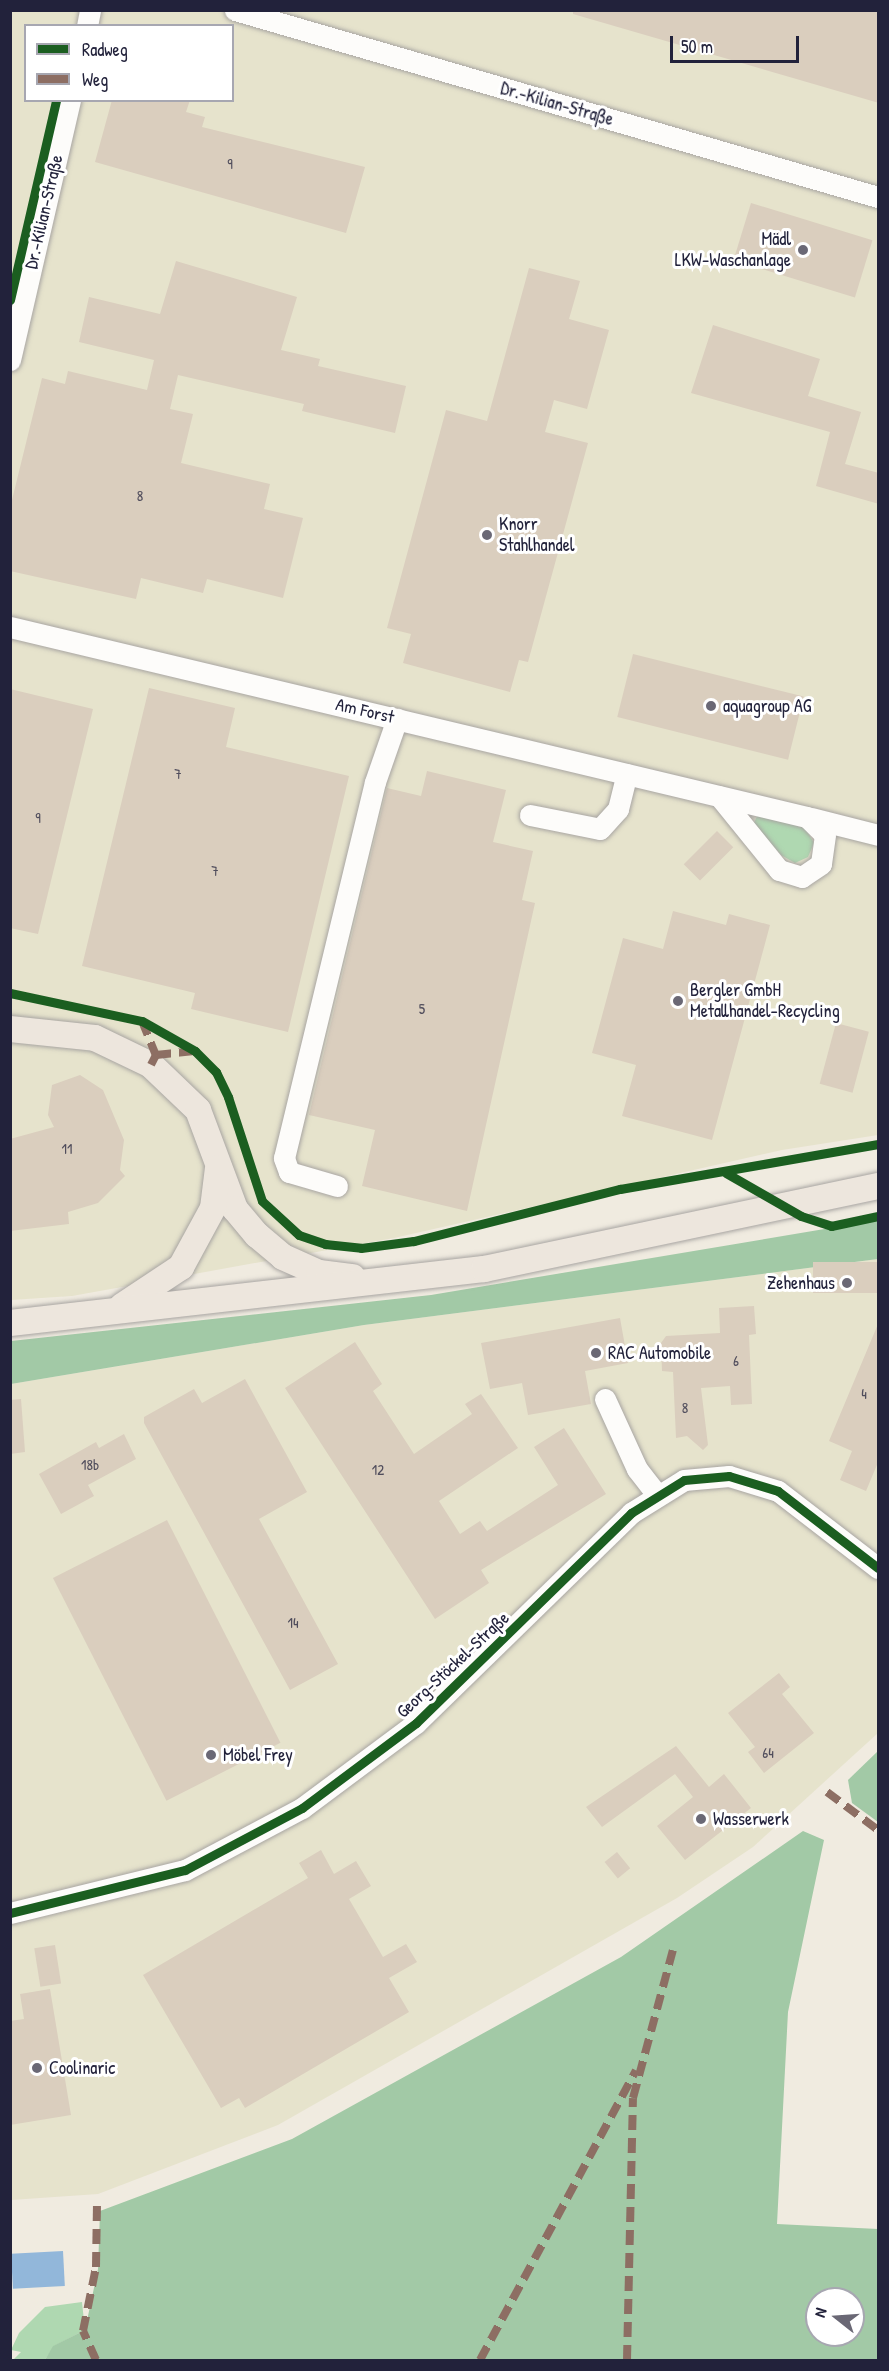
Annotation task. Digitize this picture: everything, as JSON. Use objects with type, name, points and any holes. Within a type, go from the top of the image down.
[{"type":"main road","points":[[10,1029],[95,1038],[135,1054],[198,1110],[236,1209],[283,1257],[319,1273],[398,1282]]},
{"type":"main road","points":[[110,1312],[160,1285],[181,1267],[213,1208],[219,1161]]},
{"type":"main road","points":[[10,1323],[398,1282],[879,1186]]},
{"type":"street","name":"Dr.-Kilian-Straße","points":[[235,10],[879,197]]},
{"type":"street","name":"Dr.-Kilian-Straße","points":[[10,360],[69,102]]},
{"type":"street","name":"Am Forst","points":[[10,627],[879,835]]},
{"type":"street","points":[[337,1186],[289,1172],[284,1158],[375,782],[397,719]]},
{"type":"street","points":[[530,815],[600,828],[618,809],[627,774]]},
{"type":"street","points":[[719,796],[771,862],[789,875],[813,872],[826,850],[820,825],[807,817]]},
{"type":"street","points":[[605,1399],[637,1470],[656,1493]]},
{"type":"street","name":"Georg-Stöckel-Straße","points":[[10,1912],[185,1870],[302,1808],[416,1723],[656,1493],[701,1476],[758,1482],[794,1501],[879,1568]]},
{"type":"shaded area","points":[[11,11],[878,11],[878,1135],[782,1150],[394,1238],[72,1296],[11,1300]]},
{"type":"shaded area","points":[[878,1259],[878,1733],[753,1847],[677,1898],[278,2125],[98,2194],[11,2200],[11,1384],[364,1325]]},
{"type":"green space","points":[[758,814],[805,828],[814,843],[808,857],[795,863],[781,855],[754,823]]},
{"type":"green space","points":[[878,1220],[878,1259],[364,1325],[11,1384],[11,1341],[431,1295]]},
{"type":"green space","points":[[878,1751],[878,1822],[852,1803],[848,1780]]},
{"type":"green space","points":[[803,1831],[824,1840],[788,2012],[777,2224],[878,2229],[878,2360],[45,2360],[53,2346],[85,2330],[98,2269],[100,2211],[292,2139],[621,1957]]},
{"type":"green space","points":[[82,2302],[85,2330],[54,2346],[45,2360],[13,2360],[21,2352],[11,2350],[19,2333],[45,2307]]},
{"type":"water","points":[[63,2251],[65,2286],[13,2289],[11,2254]]},
{"type":"building","points":[[573,10],[879,10],[879,103],[573,14]]},
{"type":"building","points":[[111,102],[189,102],[186,112],[205,117],[202,127],[365,167],[346,233],[95,162]]},
{"type":"building","name":"Mädl LKW-Waschanlage","points":[[751,203],[872,240],[855,298],[733,260]]},
{"type":"building","points":[[176,261],[297,297],[281,350],[320,359],[318,366],[406,386],[395,433],[302,411],[304,404],[178,375],[170,409],[193,414],[181,463],[270,484],[264,509],[303,518],[283,598],[207,579],[203,593],[141,578],[136,599],[10,571],[10,508],[42,378],[65,384],[68,371],[147,390],[154,360],[79,342],[89,297],[160,314]]},
{"type":"building","name":"Knorr Stahlhandel","points":[[529,268],[580,281],[569,319],[609,330],[587,409],[554,400],[545,432],[588,443],[528,662],[519,660],[510,692],[403,663],[411,634],[387,628],[446,410],[487,421]]},
{"type":"building","points":[[713,325],[820,359],[808,396],[861,412],[845,464],[879,473],[879,504],[816,486],[830,432],[691,393]]},
{"type":"building","name":"aquagroup AG","points":[[633,654],[804,697],[788,760],[617,717]]},
{"type":"building","points":[[149,688],[235,708],[226,747],[349,776],[288,1032],[191,1009],[195,993],[82,966]]},
{"type":"building","points":[[10,689],[93,709],[38,934],[10,928]]},
{"type":"building","points":[[427,771],[506,790],[493,842],[533,851],[522,900],[535,903],[467,1211],[362,1186],[375,1130],[309,1115],[387,788],[421,796]]},
{"type":"building","points":[[717,831],[733,847],[700,880],[684,864]]},
{"type":"building","name":"Bergler GmbH Metallhandel-Recycling","points":[[673,911],[726,925],[729,914],[770,925],[712,1140],[622,1116],[636,1065],[592,1053],[623,938],[663,949]]},
{"type":"building","points":[[836,1023],[869,1032],[853,1093],[820,1084]]},
{"type":"building","points":[[80,1075],[103,1090],[124,1140],[120,1170],[125,1176],[98,1203],[68,1212],[69,1224],[10,1231],[10,1139],[54,1127],[48,1115],[52,1085]]},
{"type":"building","name":"Zehenhaus","points":[[813,1262],[878,1262],[878,1293],[813,1293]]},
{"type":"building","points":[[754,1306],[756,1334],[749,1335],[752,1404],[731,1405],[730,1386],[701,1388],[708,1445],[703,1450],[687,1436],[676,1438],[673,1372],[662,1371],[661,1343],[666,1336],[720,1333],[719,1308]]},
{"type":"building","points":[[620,1318],[628,1363],[585,1371],[591,1404],[528,1415],[522,1383],[490,1389],[481,1343]]},
{"type":"building","points":[[878,1324],[879,1460],[866,1491],[840,1480],[852,1451],[829,1441]]},
{"type":"building","points":[[355,1342],[382,1384],[373,1391],[414,1454],[472,1414],[465,1404],[481,1394],[518,1448],[439,1501],[460,1534],[480,1521],[487,1531],[558,1485],[534,1447],[564,1428],[606,1494],[481,1570],[489,1583],[435,1619],[285,1388]]},
{"type":"building","points":[[245,1379],[307,1492],[259,1519],[338,1664],[290,1690],[144,1423],[144,1417],[194,1389],[202,1403]]},
{"type":"building","points":[[21,1399],[25,1452],[10,1454],[10,1400]]},
{"type":"building","points":[[124,1434],[136,1459],[88,1485],[94,1496],[61,1514],[39,1474],[96,1442],[99,1448]]},
{"type":"building","points":[[167,1520],[280,1743],[166,1801],[53,1578]]},
{"type":"building","points":[[779,1673],[790,1687],[782,1694],[814,1733],[764,1773],[748,1752],[755,1747],[728,1713]]},
{"type":"building","points":[[676,1746],[709,1787],[724,1774],[751,1808],[685,1860],[657,1826],[693,1797],[675,1774],[602,1827],[586,1807]]},
{"type":"building","points":[[321,1850],[334,1874],[356,1861],[371,1886],[349,1899],[383,1957],[406,1944],[417,1962],[389,1978],[409,2012],[245,2108],[239,2098],[221,2108],[143,1975],[308,1878],[299,1863]]},
{"type":"building","points":[[617,1852],[630,1868],[618,1878],[605,1862]]},
{"type":"building","points":[[55,1945],[61,1984],[40,1987],[34,1948]]},
{"type":"building","name":"Coolinaric","points":[[50,1989],[71,2115],[10,2125],[10,2021],[24,2019],[20,1994]]},
{"type":"marked path","points":[[142,1021],[156,1055],[151,1065]]},
{"type":"marked path","points":[[156,1055],[192,1051]]},
{"type":"marked path","points":[[827,1792],[878,1830]]},
{"type":"marked path","points":[[627,2360],[633,2098],[673,1950]]},
{"type":"marked path","points":[[480,2360],[636,2070]]},
{"type":"marked path","points":[[96,2360],[83,2331],[96,2267],[97,2202]]},
{"type":"cycle path","points":[[10,300],[56,102]]},
{"type":"cycle path","points":[[10,993],[142,1021],[195,1051],[216,1072],[228,1097],[262,1201],[299,1235],[325,1244],[361,1248],[414,1241],[620,1189],[878,1144]]},
{"type":"cycle path","points":[[726,1173],[801,1216],[831,1226],[878,1216]]},
{"type":"cycle path","points":[[10,1913],[185,1870],[302,1808],[416,1723],[631,1513],[684,1480],[729,1476],[778,1491],[878,1568]]},
{"type":"place","name":"Mädl LKW-Waschanlage","points":[[803,250]]},
{"type":"place","name":"Knorr Stahlhandel","points":[[487,535]]},
{"type":"place","name":"aquagroup AG","points":[[711,706]]},
{"type":"place","name":"Bergler GmbH Metallhandel-Recycling","points":[[678,1001]]},
{"type":"place","name":"Zehenhaus","points":[[847,1283]]},
{"type":"place","name":"RAC Automobile","points":[[596,1353]]},
{"type":"place","name":"Möbel Frey","points":[[211,1755]]},
{"type":"place","name":"Wasserwerk","points":[[701,1819]]},
{"type":"place","name":"Coolinaric","points":[[37,2068]]}]
